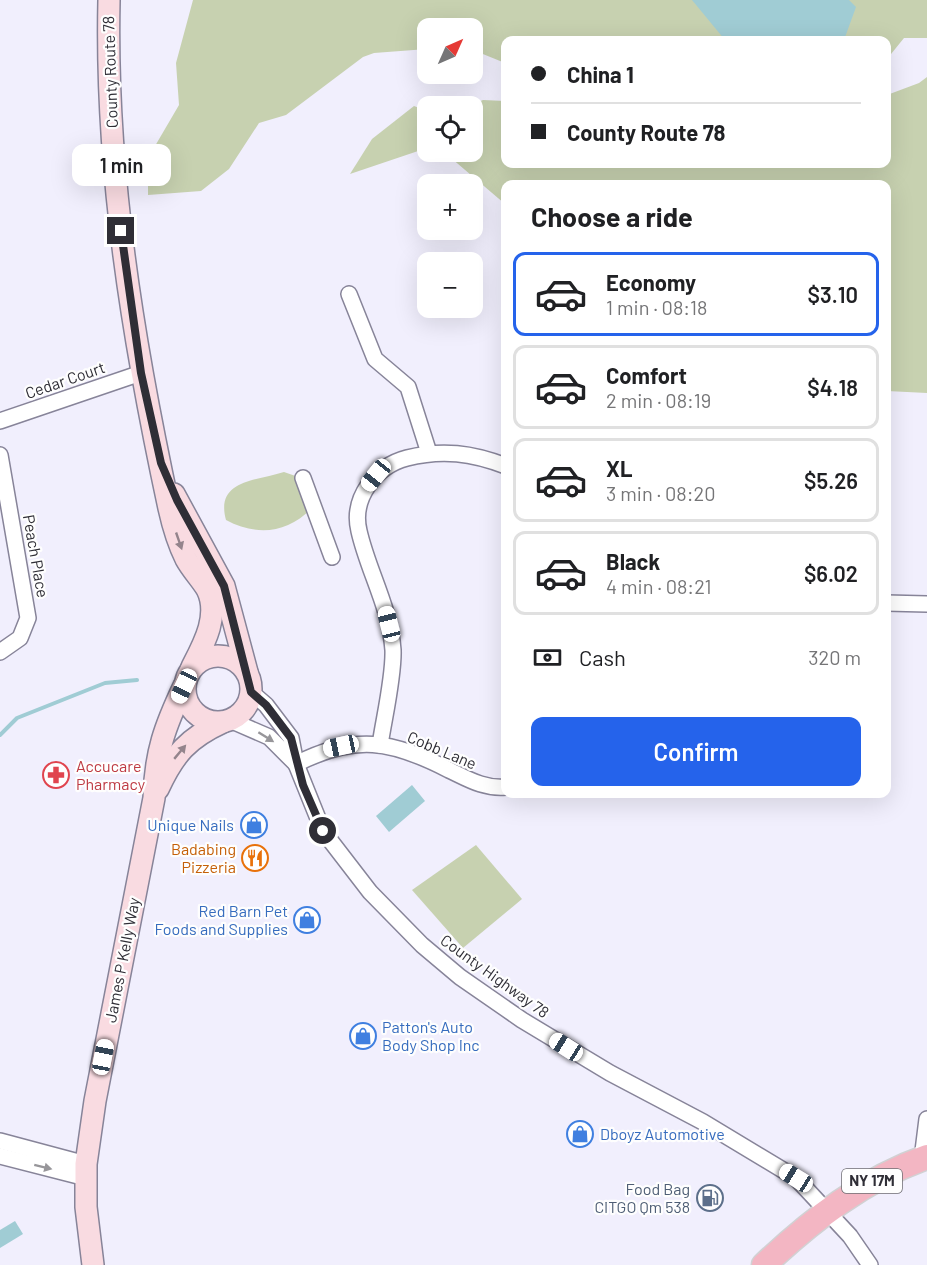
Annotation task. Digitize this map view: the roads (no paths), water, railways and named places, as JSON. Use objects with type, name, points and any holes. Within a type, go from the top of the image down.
[{"type":"main road","name":"NY 17M","points":[[764,1265],[798,1233],[858,1189],[902,1166],[924,1158]]},
{"type":"street","name":"County Route 78","points":[[109,0],[114,172],[141,373],[172,520],[180,546],[210,600],[209,630],[188,676]]},
{"type":"street","points":[[349,294],[375,359],[408,387],[429,453]]},
{"type":"street","name":"Cedar Court","points":[[0,421],[141,373]]},
{"type":"street","points":[[380,745],[393,652],[385,608],[358,530],[358,513],[366,488],[376,475],[398,460],[429,453],[451,452],[480,456],[501,464]]},
{"type":"street","name":"Peach Place","points":[[0,455],[28,618],[20,638],[0,652]]},
{"type":"street","name":"County Route 78","points":[[161,463],[177,500],[224,586],[249,682]]},
{"type":"street","points":[[303,478],[332,557]]},
{"type":"street","points":[[891,603],[927,604]]},
{"type":"street","points":[[221,655],[240,664],[249,682],[244,709],[227,721],[203,719],[195,713],[185,696],[188,676],[201,660],[221,655]]},
{"type":"street","name":"James P Kelly Way","points":[[93,1265],[86,1171],[95,1101],[154,798],[156,759],[165,725],[188,676]]},
{"type":"street","name":"County Highway 78","points":[[249,682],[291,738],[296,764],[323,831],[333,846],[386,910],[434,956],[480,992],[566,1047],[708,1125],[796,1178],[850,1236],[870,1265]]},
{"type":"street","name":"James P Kelly Way","points":[[154,798],[176,754],[192,739],[227,721]]},
{"type":"street","name":"County Highway 78","points":[[227,721],[269,737],[296,764]]},
{"type":"street","name":"Cobb Lane","points":[[296,764],[333,748],[362,743],[380,745],[413,754],[477,784],[501,787]]},
{"type":"street","points":[[924,1158],[927,1119]]},
{"type":"street","points":[[0,1141],[86,1171]]},
{"type":"street","points":[[0,1156],[86,1171]]},
{"type":"water","points":[[692,0],[849,0],[856,7],[845,36],[722,36]]},
{"type":"water","points":[[412,785],[425,801],[389,832],[376,816]]},
{"type":"water","points":[[15,1221],[23,1234],[0,1248],[0,1230]]},
{"type":"waterway","points":[[0,735],[17,718],[105,683],[137,680]]},
{"type":"place","name":"Accucare Pharmacy","points":[[56,775]]},
{"type":"place","name":"Unique Nails","points":[[254,825]]},
{"type":"place","name":"Badabing Pizzeria","points":[[255,858]]},
{"type":"place","name":"Red Barn Pet Foods and Supplies","points":[[307,920]]},
{"type":"place","name":"Patton's Auto Body Shop Inc","points":[[363,1036]]},
{"type":"place","name":"Dboyz Automotive","points":[[580,1134]]},
{"type":"place","name":"Food Bag CITGO Qm 538","points":[[710,1198]]}]
